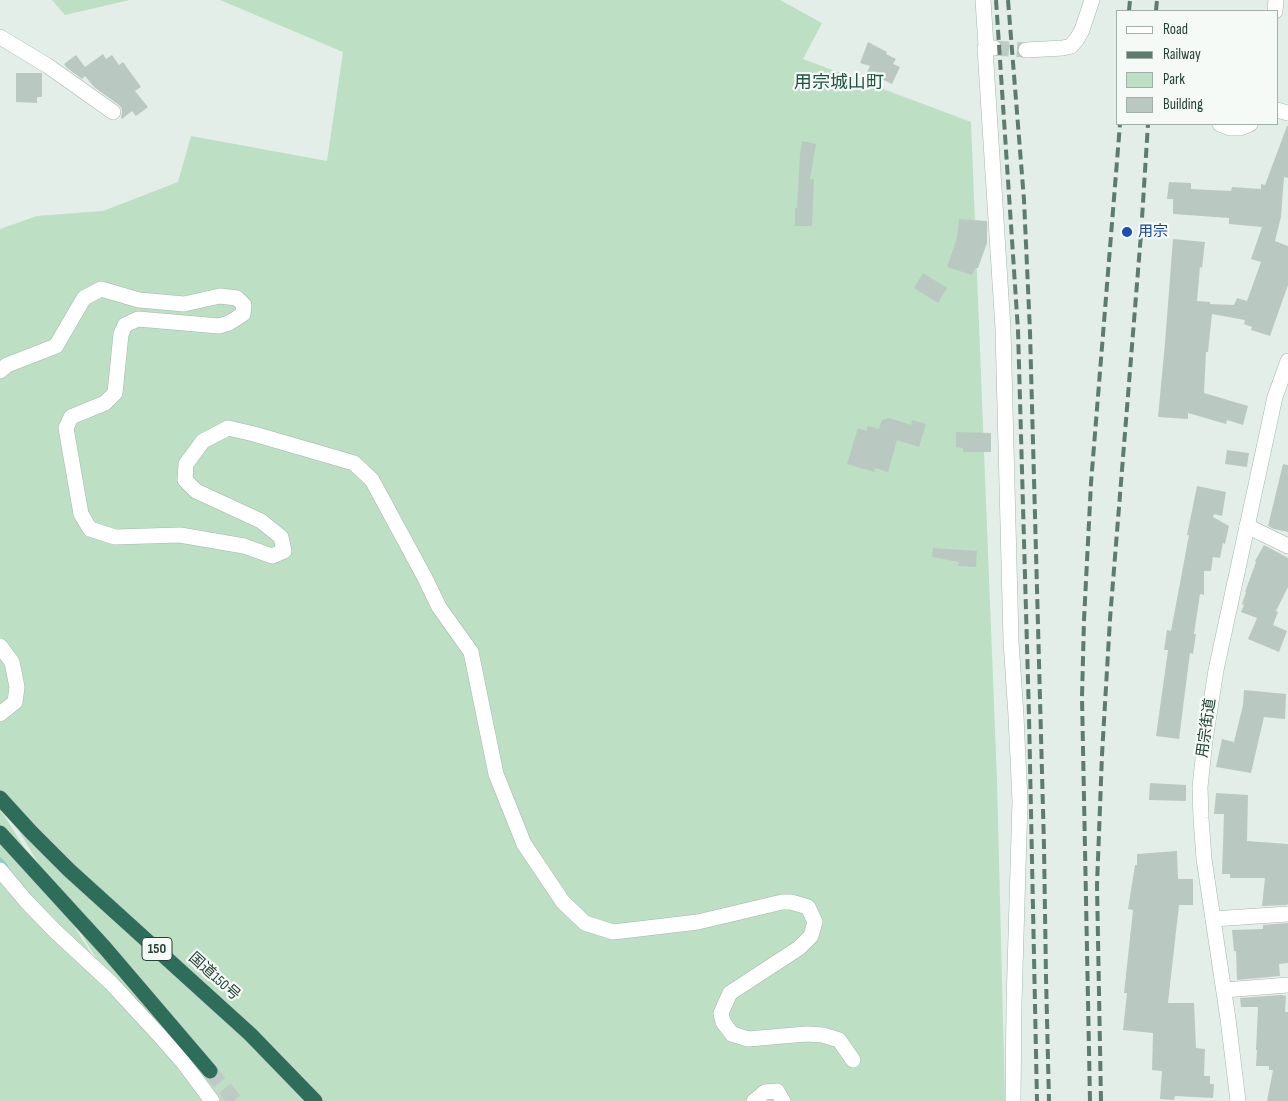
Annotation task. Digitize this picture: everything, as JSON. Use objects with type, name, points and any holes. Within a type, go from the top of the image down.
[{"type":"highway","name":"国道150号","points":[[0,798],[30,832],[69,870],[250,1034],[315,1101]]},
{"type":"highway","name":"150","points":[[0,832],[106,948],[210,1070]]},
{"type":"street","points":[[983,0],[986,46],[989,48],[1003,329],[1011,641],[1020,801],[1013,1101]]},
{"type":"street","points":[[1026,50],[1071,46],[1082,30],[1092,0]]},
{"type":"street","points":[[0,37],[48,66],[113,112]]},
{"type":"street","points":[[1222,125],[1230,128],[1240,128],[1248,125]]},
{"type":"street","points":[[0,371],[7,365],[56,346],[84,298],[101,289],[139,300],[184,304],[220,296],[237,298],[244,305],[243,314],[229,323],[219,326],[138,319],[125,325],[122,334],[115,393],[105,403],[71,417],[66,428],[81,514],[90,529],[114,537],[180,535],[244,546],[272,556],[284,550],[281,536],[260,521],[196,491],[186,480],[186,464],[204,441],[228,428],[354,462],[372,480],[439,607],[471,652],[496,774],[524,844],[564,902],[585,924],[613,932],[698,922],[782,902],[792,902],[808,907],[815,922],[811,936],[799,948],[730,993],[721,1013],[723,1022],[732,1034],[748,1039],[806,1034],[823,1035],[839,1040],[853,1060]]},
{"type":"street","name":"用宗街道","points":[[1238,1101],[1224,990],[1204,859],[1200,787],[1216,670],[1275,397],[1288,361]]},
{"type":"street","points":[[1248,526],[1288,546]]},
{"type":"street","points":[[0,646],[12,662],[17,687],[15,702],[0,714]]},
{"type":"street","points":[[0,870],[26,901],[111,983],[160,1036],[183,1062],[212,1101]]},
{"type":"street","points":[[1213,920],[1288,914]]},
{"type":"street","points":[[1224,990],[1288,985]]},
{"type":"street","points":[[754,1101],[765,1092],[777,1091],[783,1101]]},
{"type":"green space","points":[[52,0],[130,0],[65,15]]},
{"type":"green space","points":[[220,0],[780,0],[822,23],[803,59],[971,122],[997,780],[1005,1101],[0,1101],[0,809],[137,1026],[0,800],[0,229],[37,216],[103,211],[178,182],[191,136],[327,161],[343,52]]},
{"type":"building","points":[[868,42],[896,59],[893,64],[900,67],[892,84],[867,72],[870,66],[860,63]]},
{"type":"building","points":[[103,54],[106,59],[112,55],[119,65],[123,62],[141,87],[135,91],[148,107],[136,116],[132,111],[122,119],[122,109],[119,105],[94,87],[85,76],[82,79],[64,64],[76,55],[85,67]]},
{"type":"building","points":[[16,73],[42,73],[42,97],[37,97],[37,103],[16,102]]},
{"type":"building","points":[[1287,126],[1288,178],[1284,177],[1281,217],[1275,241],[1288,246],[1288,285],[1270,336],[1251,330],[1252,327],[1244,324],[1245,320],[1212,314],[1208,352],[1206,352],[1204,393],[1248,406],[1243,425],[1227,420],[1226,424],[1188,413],[1188,419],[1158,417],[1173,239],[1205,242],[1202,268],[1200,267],[1197,301],[1210,302],[1210,304],[1234,305],[1237,298],[1247,301],[1261,262],[1251,259],[1262,227],[1229,224],[1229,218],[1173,214],[1173,199],[1167,199],[1169,182],[1191,183],[1191,189],[1231,191],[1232,187],[1261,189],[1261,184],[1265,185]]},
{"type":"building","points":[[802,141],[816,144],[810,179],[814,179],[812,226],[795,226]]},
{"type":"building","points":[[959,219],[987,221],[987,243],[978,268],[975,268],[972,275],[947,267],[957,238]]},
{"type":"building","points":[[923,273],[947,288],[938,303],[914,288]]},
{"type":"building","points":[[889,418],[911,425],[912,420],[926,424],[919,447],[897,440],[888,472],[875,468],[874,472],[847,464],[858,428],[866,431],[868,426],[879,429],[882,420]]},
{"type":"building","points":[[956,432],[991,433],[991,452],[963,452],[963,448],[956,447]]},
{"type":"building","points":[[1227,450],[1249,453],[1247,467],[1225,464]]},
{"type":"building","points":[[1283,464],[1288,465],[1288,532],[1268,526]]},
{"type":"building","points":[[1197,486],[1226,492],[1222,516],[1214,514],[1213,517],[1229,526],[1220,558],[1213,557],[1211,571],[1204,571],[1204,595],[1200,594],[1194,634],[1196,634],[1193,654],[1190,653],[1179,739],[1156,736],[1168,650],[1164,650],[1167,630],[1171,631]]},
{"type":"building","points":[[1264,545],[1288,558],[1288,587],[1276,611],[1278,612],[1273,625],[1287,631],[1279,652],[1248,639],[1257,618],[1241,612],[1255,561]]},
{"type":"building","points":[[933,548],[977,551],[976,567],[958,566],[959,562],[932,557]]},
{"type":"building","points":[[1244,690],[1286,694],[1285,719],[1264,717],[1251,773],[1216,767],[1222,739],[1234,742],[1243,705]]},
{"type":"building","points":[[1150,783],[1186,785],[1186,801],[1149,800]]},
{"type":"building","points":[[1216,793],[1248,795],[1247,841],[1288,844],[1287,905],[1262,906],[1265,878],[1230,878],[1230,874],[1222,874],[1224,814],[1214,814]]},
{"type":"building","points":[[1177,851],[1178,879],[1193,879],[1193,905],[1179,905],[1168,1003],[1194,1003],[1196,1048],[1205,1049],[1204,1076],[1210,1076],[1210,1084],[1214,1084],[1213,1098],[1175,1096],[1174,1100],[1160,1099],[1162,1071],[1152,1070],[1153,1033],[1123,1030],[1127,993],[1124,993],[1133,910],[1128,909],[1135,865],[1137,865],[1137,854]]},
{"type":"building","points":[[1288,923],[1288,963],[1279,964],[1280,976],[1237,980],[1236,951],[1234,951],[1232,930],[1263,929],[1263,925]]},
{"type":"building","points":[[1286,996],[1285,1012],[1288,1012],[1288,1101],[1267,1101],[1273,1070],[1269,1070],[1269,1066],[1256,1066],[1258,1007],[1241,1007],[1240,998]]},
{"type":"waterway","points":[[0,860],[6,867]]},
{"type":"tunnel","points":[[994,48],[1026,50]]},
{"type":"tunnel","points":[[210,1071],[235,1101]]},
{"type":"railway","points":[[996,0],[1018,330],[1037,1101]]},
{"type":"railway","points":[[1008,0],[1024,200],[1030,332],[1049,1101]]},
{"type":"railway","points":[[1129,10],[1130,0]]},
{"type":"railway","points":[[1156,10],[1157,0]]},
{"type":"railway","points":[[1090,1101],[1082,697],[1084,620],[1091,483],[1120,125]]},
{"type":"railway","points":[[1101,1101],[1097,885],[1102,755],[1110,619],[1148,125]]},
{"type":"place","name":"用宗","points":[[1127,232]]},
{"type":"district","name":"用宗城山町","points":[[839,83]]}]
